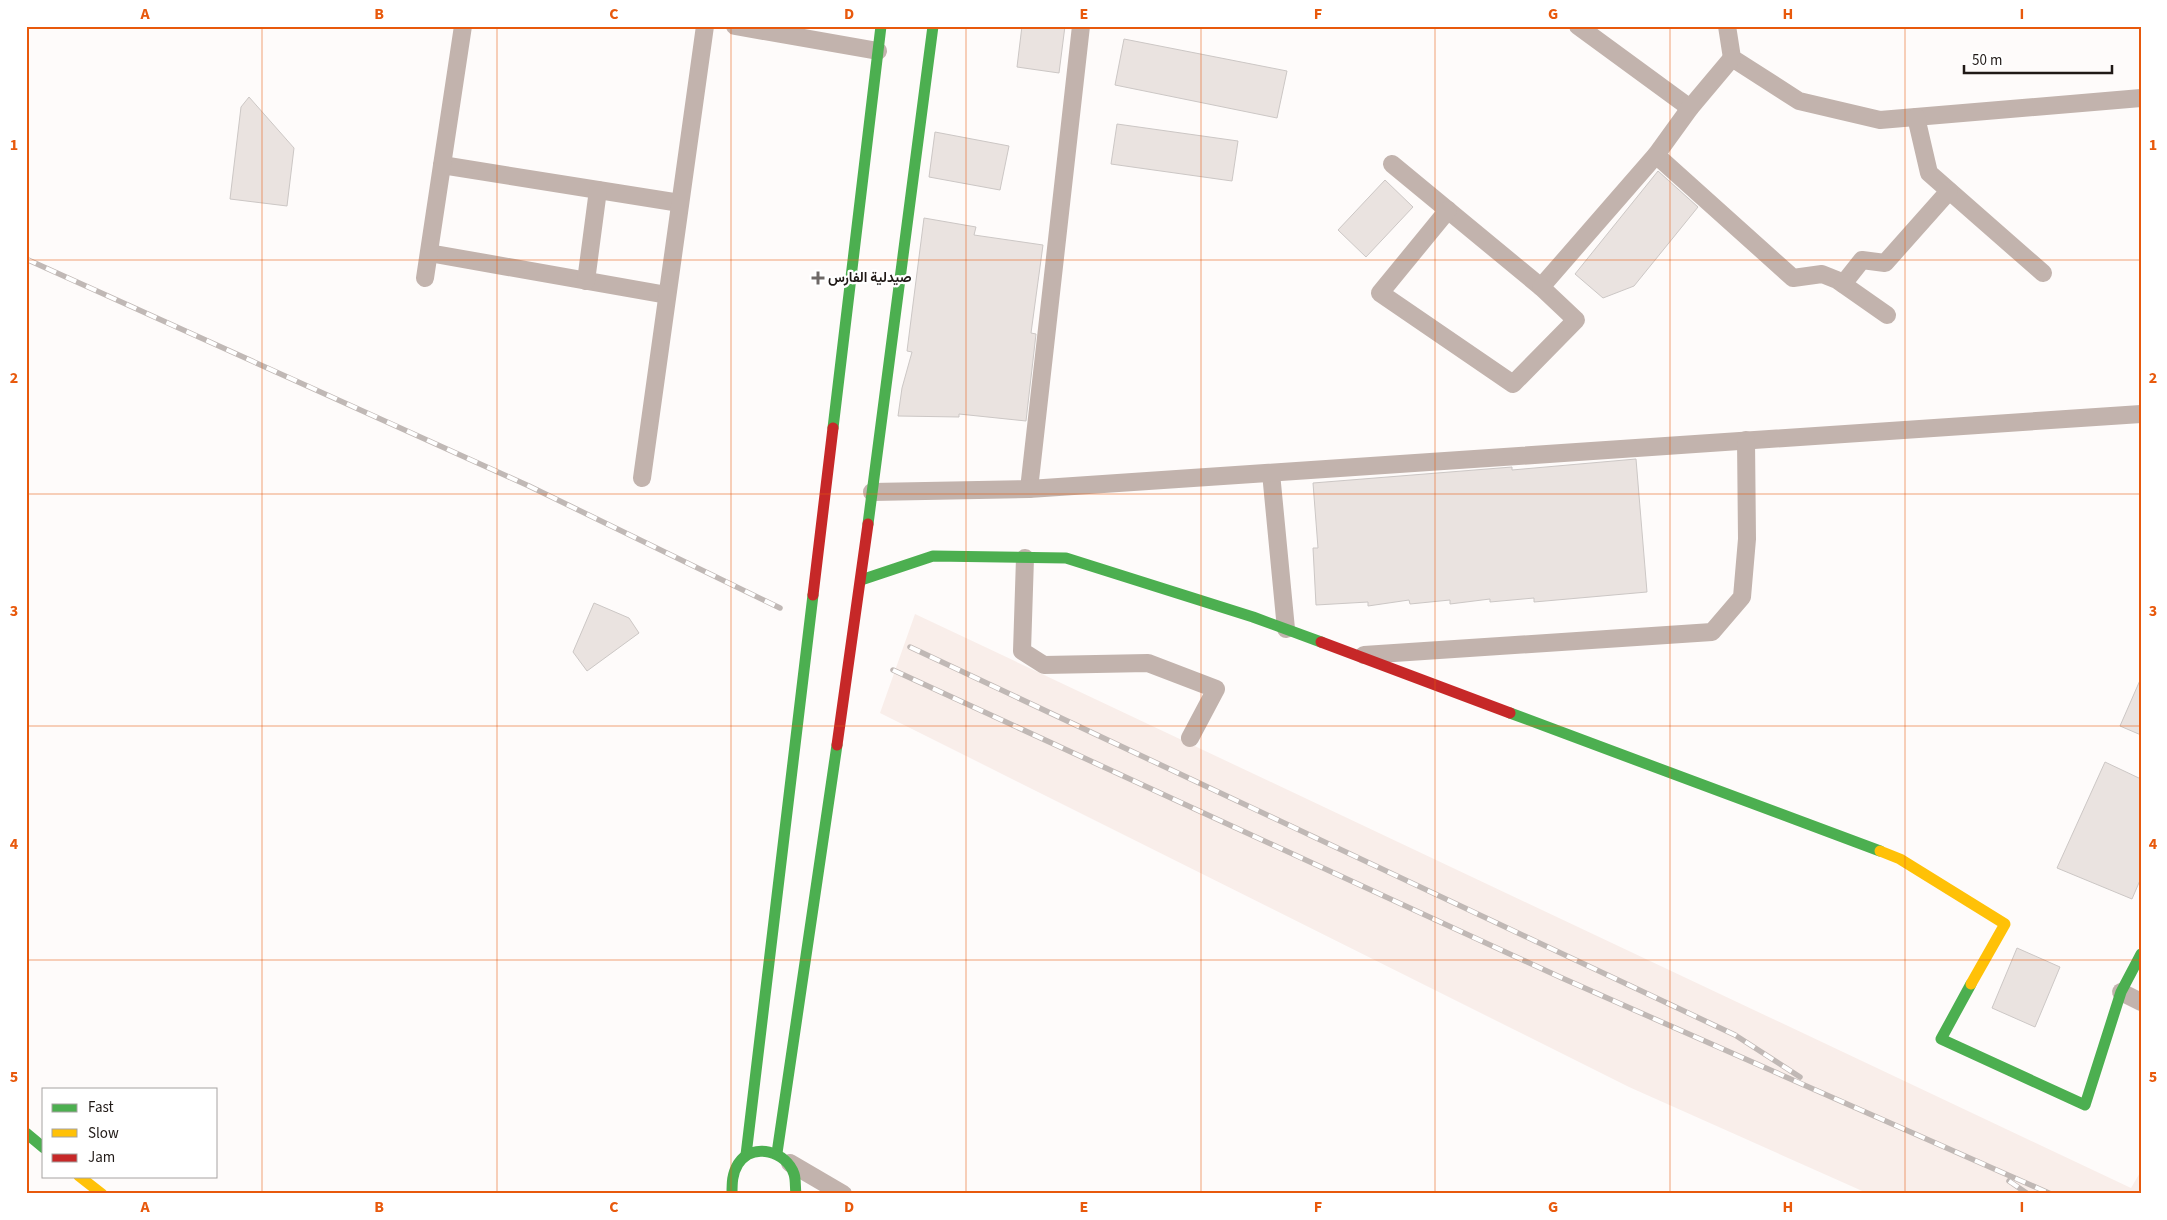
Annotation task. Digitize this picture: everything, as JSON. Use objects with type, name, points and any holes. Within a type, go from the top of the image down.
[{"type":"main road","points":[[746,1155],[881,26]]},
{"type":"main road","points":[[783,1158],[933,26]]},
{"type":"main road","points":[[861,580],[933,556],[1066,558],[1253,617],[1900,859],[2005,924],[1941,1039],[2086,1105],[2122,992],[2141,954]]},
{"type":"main road","points":[[26,1134],[42,1146]]},
{"type":"main road","points":[[732,1194],[730,1181],[735,1166],[746,1155],[761,1150],[783,1158],[797,1177],[796,1194]]},
{"type":"main road","points":[[82,1178],[102,1194]]},
{"type":"street","points":[[425,278],[463,26]]},
{"type":"street","points":[[642,478],[705,26]]},
{"type":"street","points":[[735,26],[878,51]]},
{"type":"street","points":[[1029,489],[1081,26]]},
{"type":"street","points":[[1578,26],[1690,108]]},
{"type":"street","points":[[1541,288],[1656,155],[1690,108],[1732,58],[1728,26]]},
{"type":"street","points":[[1732,58],[1799,101],[1880,120],[2141,98]]},
{"type":"street","points":[[1916,117],[1929,173],[2043,274]]},
{"type":"street","points":[[1656,155],[1793,278],[1822,274],[1843,284],[1888,315]]},
{"type":"street","points":[[1392,164],[1448,210],[1541,288],[1576,320],[1513,384],[1380,293],[1448,210]]},
{"type":"street","points":[[442,165],[680,203]]},
{"type":"street","points":[[586,281],[598,190]]},
{"type":"street","points":[[1843,284],[1862,260],[1885,263],[1949,191]]},
{"type":"street","points":[[429,253],[668,296]]},
{"type":"street","points":[[872,492],[1029,489],[2141,414]]},
{"type":"street","points":[[1356,656],[1712,632],[1742,597],[1747,539],[1746,440]]},
{"type":"street","points":[[1271,473],[1286,629]]},
{"type":"street","points":[[1025,558],[1022,651],[1044,665],[1148,662],[1216,689],[1190,738]]},
{"type":"street","points":[[2122,992],[2141,1002]]},
{"type":"street","points":[[783,1158],[843,1194]]},
{"type":"shaded area","points":[[915,614],[2131,1188],[2141,1171],[2141,1194],[1869,1194],[1629,1087],[880,713]]},
{"type":"building","points":[[1022,26],[1065,26],[1059,73],[1017,67]]},
{"type":"building","points":[[1124,39],[1287,71],[1277,118],[1115,85]]},
{"type":"building","points":[[249,97],[294,148],[287,206],[230,199],[241,107]]},
{"type":"building","points":[[1117,124],[1238,141],[1232,181],[1111,164]]},
{"type":"building","points":[[935,132],[1009,146],[1000,190],[929,177]]},
{"type":"building","points":[[1658,171],[1698,207],[1634,286],[1603,298],[1575,274]]},
{"type":"building","points":[[1385,180],[1413,207],[1366,257],[1338,230]]},
{"type":"building","points":[[924,218],[976,227],[974,235],[1043,245],[1031,333],[1036,334],[1026,421],[959,414],[959,417],[898,416],[902,388],[912,352],[907,351]]},
{"type":"building","points":[[1636,459],[1647,592],[1534,602],[1534,598],[1490,602],[1490,599],[1450,604],[1450,600],[1410,604],[1409,600],[1368,606],[1368,602],[1316,605],[1313,548],[1318,548],[1313,483],[1512,467],[1512,470]]},
{"type":"building","points":[[594,603],[629,618],[639,633],[587,671],[573,652]]},
{"type":"building","points":[[2141,678],[2141,735],[2120,726]]},
{"type":"building","points":[[2105,762],[2141,779],[2141,878],[2132,899],[2057,868]]},
{"type":"building","points":[[2017,948],[2060,967],[2035,1027],[1992,1008]]},
{"type":"railway","points":[[26,259],[529,486],[780,608]]},
{"type":"railway","points":[[910,647],[1735,1035],[1800,1077]]},
{"type":"railway","points":[[893,670],[1562,978],[2051,1194]]},
{"type":"railway","points":[[2009,1181],[2028,1194]]},
{"type":"traffic: fast","points":[[833,428],[881,26]]},
{"type":"traffic: fast","points":[[868,524],[933,26]]},
{"type":"traffic: fast","points":[[861,580],[933,556],[1066,558],[1253,617],[1321,642]]},
{"type":"traffic: fast","points":[[746,1155],[813,595]]},
{"type":"traffic: fast","points":[[1510,713],[1880,851]]},
{"type":"traffic: fast","points":[[777,1153],[837,745]]},
{"type":"traffic: fast","points":[[1971,984],[1941,1039],[2085,1105],[2121,992],[2141,954]]},
{"type":"traffic: fast","points":[[26,1133],[42,1146]]},
{"type":"traffic: fast","points":[[732,1194],[733,1175],[738,1164],[744,1157],[760,1151],[777,1155],[790,1166],[795,1176],[796,1194]]},
{"type":"traffic: slow","points":[[1880,851],[1900,859],[2005,924],[1971,984]]},
{"type":"traffic: slow","points":[[82,1178],[102,1194]]},
{"type":"traffic: jam","points":[[813,595],[833,428]]},
{"type":"traffic: jam","points":[[837,745],[868,524]]},
{"type":"traffic: jam","points":[[1321,642],[1510,713]]},
{"type":"place","name":"صيدلية الفارس","points":[[818,278]]}]
